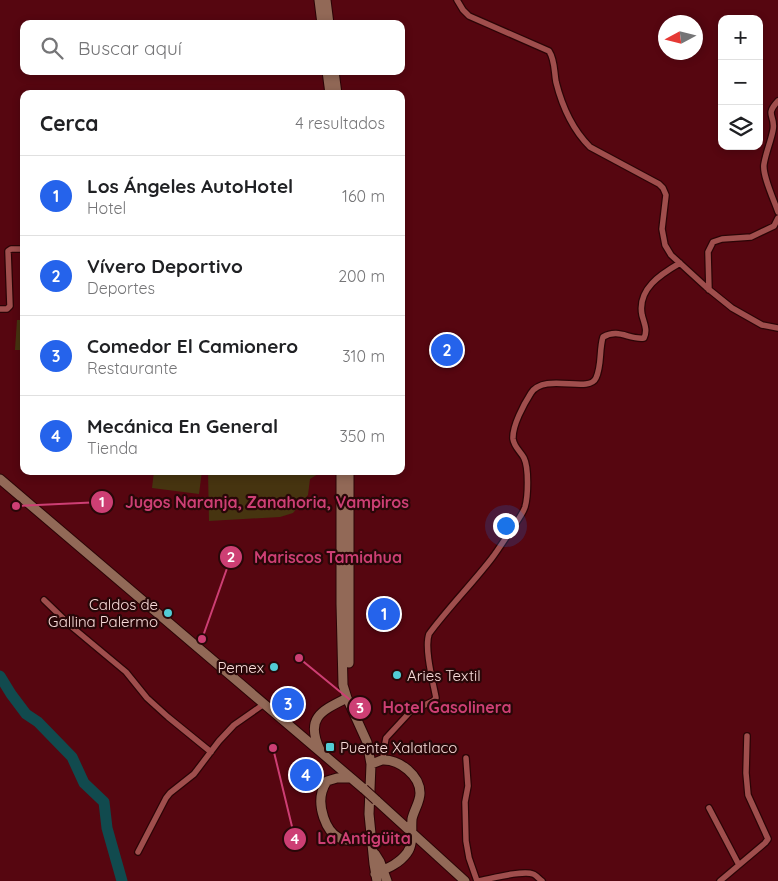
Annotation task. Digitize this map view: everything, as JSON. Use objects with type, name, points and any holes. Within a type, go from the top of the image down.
[{"type":"main road","points":[[319,0],[322,20]]},
{"type":"main road","points":[[326,0],[328,20]]},
{"type":"main road","points":[[328,75],[329,90]]},
{"type":"main road","points":[[335,75],[336,90]]},
{"type":"main road","points":[[342,475],[341,604],[343,685],[367,742],[371,764],[369,802],[372,850],[378,875],[387,881]]},
{"type":"main road","points":[[323,755],[314,731],[316,719],[324,710],[347,696],[349,684],[349,475]]},
{"type":"main road","points":[[0,479],[364,789],[465,881]]},
{"type":"main road","points":[[371,764],[383,760],[396,762],[404,766],[413,775],[420,794],[412,821],[409,851],[404,857],[378,875]]},
{"type":"main road","points":[[350,778],[336,778],[327,781],[322,793],[323,815],[330,830],[338,837],[349,841],[371,838]]},
{"type":"main road","points":[[393,815],[414,813]]},
{"type":"street","points":[[457,0],[469,16],[549,51],[552,55],[556,82],[565,109],[570,121],[584,141],[590,147],[659,184],[663,188],[666,195],[662,229],[665,245],[671,256],[732,308],[762,325],[778,328]]},
{"type":"street","points":[[778,101],[771,111],[774,129],[763,171],[778,212]]},
{"type":"street","points":[[709,290],[708,252],[713,242],[722,239],[752,237],[774,226],[778,218]]},
{"type":"street","points":[[0,309],[8,309],[10,306],[8,251],[20,249]]},
{"type":"street","points":[[383,760],[386,738],[410,712],[436,698],[427,648],[430,634],[493,558],[525,507],[527,487],[526,464],[514,444],[513,431],[528,397],[534,388],[540,385],[559,383],[587,385],[594,382],[600,362],[603,337],[624,334],[644,338],[646,331],[641,307],[645,293],[662,274],[680,263]]},
{"type":"street","points":[[44,600],[72,627],[126,672],[147,698],[161,711],[211,752]]},
{"type":"street","points":[[138,852],[170,793],[194,774],[219,741],[234,726],[264,704]]},
{"type":"street","points":[[720,881],[768,839],[748,795],[746,773],[747,736]]},
{"type":"street","points":[[466,758],[468,786],[465,802],[466,841],[469,858],[478,881],[519,873],[533,874],[542,881]]},
{"type":"street","points":[[709,808],[739,865]]},
{"type":"shaded area","points":[[17,320],[20,320],[20,350],[15,350]]},
{"type":"shaded area","points":[[154,475],[201,475],[199,494],[152,488]]},
{"type":"shaded area","points":[[208,475],[316,475],[310,479],[308,495],[293,513],[280,517],[209,521]]},
{"type":"waterway","points":[[0,676],[26,714],[38,722],[72,757],[84,783],[104,802],[107,828],[122,881]]},
{"type":"place","name":"Vívero Deportivo","points":[[447,350]]},
{"type":"place","name":"Jugos Naranja, Zanahoria, Vampiros","points":[[16,506]]},
{"type":"place","name":"Caldos de Gallina Palermo","points":[[168,613]]},
{"type":"place","name":"Los Ángeles AutoHotel","points":[[384,614]]},
{"type":"place","name":"Mariscos Tamiahua","points":[[202,639]]},
{"type":"place","name":"Hotel Gasolinera","points":[[299,658]]},
{"type":"place","name":"Pemex","points":[[274,667]]},
{"type":"place","name":"Aries Textil","points":[[397,675]]},
{"type":"place","name":"Comedor El Camionero","points":[[288,704]]},
{"type":"place","name":"Puente Xalatlaco","points":[[330,747]]},
{"type":"place","name":"La Antigüita","points":[[273,748]]},
{"type":"place","name":"Mecánica En General","points":[[306,775]]}]
